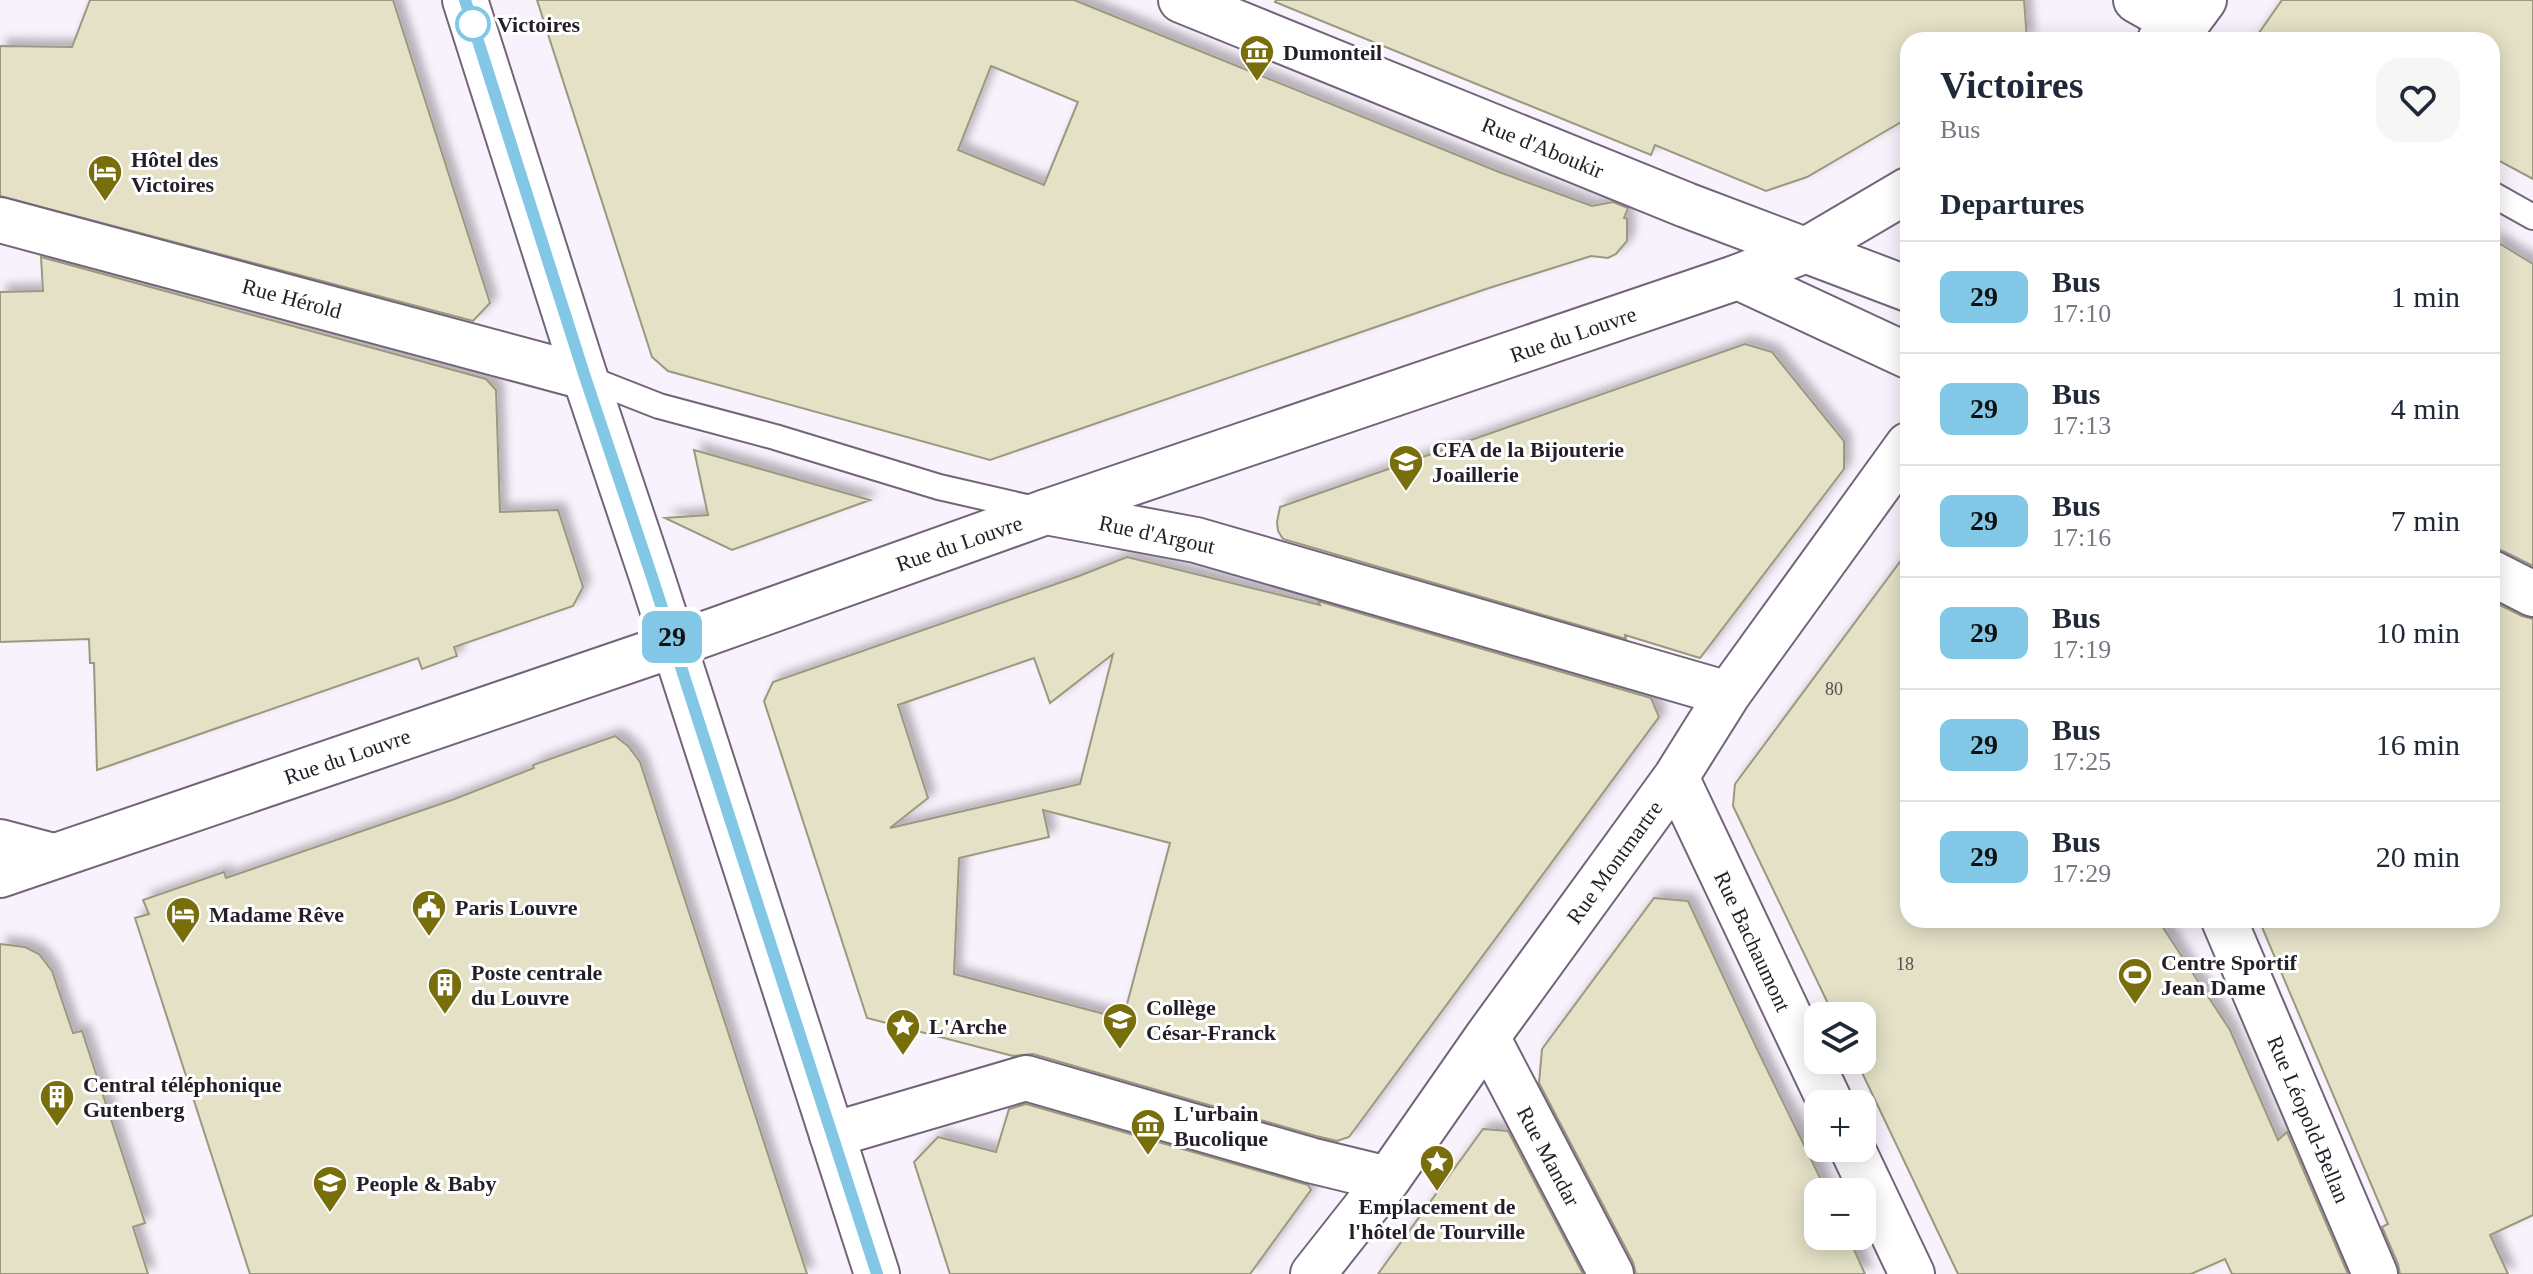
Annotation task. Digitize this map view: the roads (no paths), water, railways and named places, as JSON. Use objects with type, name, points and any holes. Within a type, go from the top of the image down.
[{"type":"street","points":[[465,0],[877,1274]]},
{"type":"street","name":"Rue d'Aboukir","points":[[1181,0],[1686,205],[1900,286]]},
{"type":"street","points":[[2136,0],[2188,29]]},
{"type":"street","name":"Rue du Louvre","points":[[0,875],[674,645],[1046,512],[1738,277],[1806,250],[1900,195]]},
{"type":"street","name":"Rue Hérold","points":[[0,220],[585,377]]},
{"type":"street","points":[[1738,277],[1900,352]]},
{"type":"street","name":"Rue Montmartre","points":[[1313,1274],[1388,1179],[1676,777],[1728,694],[1900,463]]},
{"type":"street","name":"Rue d'Argout","points":[[1046,512],[1196,540],[1728,694]]},
{"type":"street","points":[[2500,577],[2533,594]]},
{"type":"street","name":"Rue Bachaumont","points":[[1676,777],[1824,1090]]},
{"type":"street","points":[[0,842],[53,856]]},
{"type":"street","name":"Rue Léopold-Bellan","points":[[2227,928],[2375,1274]]},
{"type":"street","name":"Rue Mandar","points":[[1487,1037],[1611,1274]]},
{"type":"street","points":[[832,1135],[1026,1078],[1310,1160],[1388,1179]]},
{"type":"street","points":[[1859,1162],[1912,1274]]},
{"type":"lane","points":[[2500,198],[2533,217]]},
{"type":"lane","name":"Rue d'Argout","points":[[585,377],[659,406],[775,437],[939,487],[1046,512]]},
{"type":"place","name":"Victoires","points":[[473,24]]},
{"type":"place","name":"Dumonteil","points":[[1257,83]]},
{"type":"place","name":"Hôtel des Victoires","points":[[105,203]]},
{"type":"place","name":"CFA de la Bijouterie Joaillerie","points":[[1406,493]]},
{"type":"place","name":"Paris Louvre","points":[[429,938]]},
{"type":"place","name":"Madame Rêve","points":[[183,945]]},
{"type":"place","name":"Centre Sportif Jean Dame","points":[[2135,1006]]},
{"type":"place","name":"Poste centrale du Louvre","points":[[445,1016]]},
{"type":"place","name":"Collège César-Franck","points":[[1120,1051]]},
{"type":"place","name":"L'Arche","points":[[903,1057]]},
{"type":"place","name":"Central téléphonique Gutenberg","points":[[57,1128]]},
{"type":"place","name":"L'urbain Bucolique","points":[[1148,1157]]},
{"type":"place","name":"Emplacement de l'hôtel de Tourville","points":[[1437,1193]]},
{"type":"place","name":"People & Baby","points":[[330,1214]]}]
